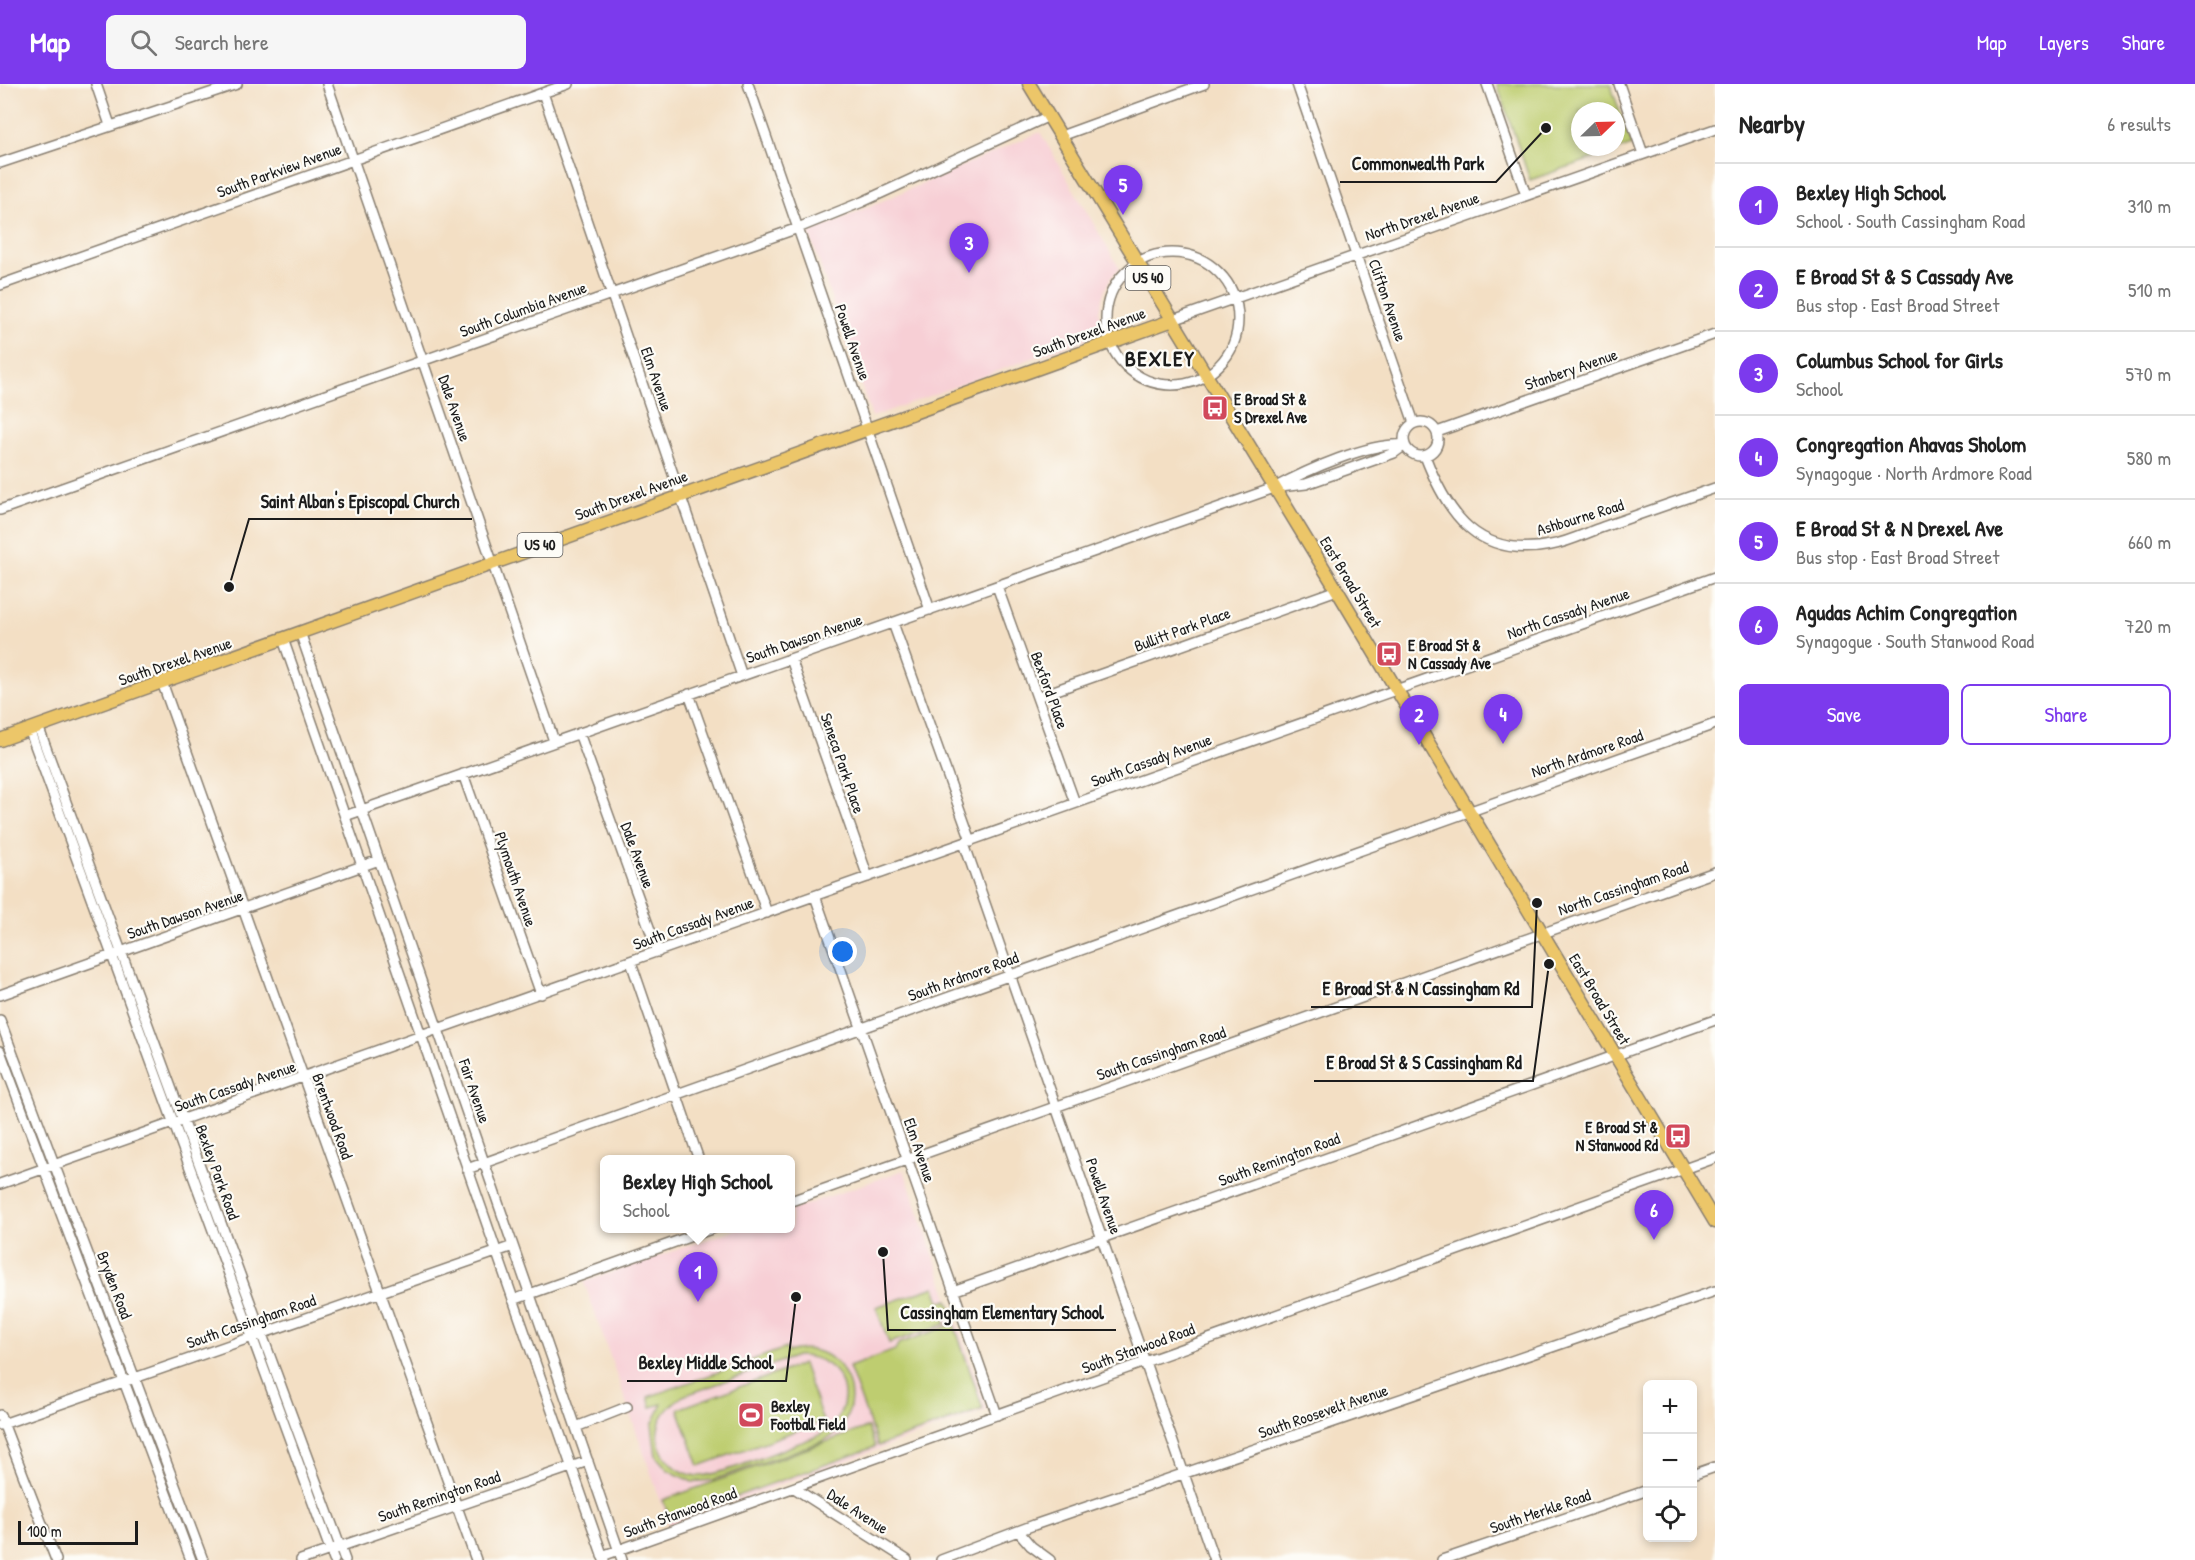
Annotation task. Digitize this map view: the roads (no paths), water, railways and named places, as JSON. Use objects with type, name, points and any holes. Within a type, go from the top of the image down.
[{"type":"main road","name":"East Broad Street","points":[[1029,84],[1337,590],[1715,1222]]},
{"type":"main road","name":"South Drexel Avenue","points":[[0,740],[1173,320]]},
{"type":"street","points":[[96,84],[110,125]]},
{"type":"street","points":[[0,163],[237,84]]},
{"type":"street","name":"Dale Avenue","points":[[327,84],[554,741]]},
{"type":"street","name":"South Parkview Avenue","points":[[0,285],[568,84]]},
{"type":"street","name":"Powell Avenue","points":[[748,84],[930,610]]},
{"type":"street","points":[[1061,136],[1204,84]]},
{"type":"street","name":"Clifton Avenue","points":[[1297,84],[1414,423]]},
{"type":"street","points":[[1487,84],[1526,195]]},
{"type":"street","points":[[1619,84],[1643,154]]},
{"type":"street","name":"Elm Avenue","points":[[543,93],[742,676]]},
{"type":"street","name":"South Columbia Avenue","points":[[0,510],[798,228],[862,202],[1049,116]]},
{"type":"street","name":"North Drexel Avenue","points":[[1173,320],[1715,129]]},
{"type":"street","points":[[1166,253],[1196,257],[1220,273],[1235,298],[1239,323],[1235,342],[1224,362],[1207,376],[1181,386],[1168,386],[1143,380],[1125,365],[1110,343],[1106,320],[1110,297],[1120,278],[1138,263],[1166,253]]},
{"type":"street","name":"Stanbery Avenue","points":[[1437,432],[1715,334]]},
{"type":"street","points":[[1414,423],[1430,424],[1437,432],[1435,449],[1425,456],[1414,454],[1405,445],[1406,430],[1414,423]]},
{"type":"street","points":[[1274,488],[1306,484],[1394,453],[1405,445]]},
{"type":"street","name":"Ashbourne Road","points":[[1425,456],[1441,495],[1461,522],[1490,541],[1520,549],[1554,545],[1715,488]]},
{"type":"street","name":"South Dawson Avenue","points":[[345,816],[1274,488]]},
{"type":"street","name":"North Cassady Avenue","points":[[1396,689],[1715,577]]},
{"type":"street","name":"Bexford Place","points":[[997,586],[1074,804]]},
{"type":"street","name":"Bullitt Park Place","points":[[1037,697],[1337,590]]},
{"type":"street","name":"Powell Avenue","points":[[893,623],[1011,975],[1214,1560]]},
{"type":"street","name":"Fair Avenue","points":[[300,632],[620,1555]]},
{"type":"street","name":"Fair Avenue","points":[[283,639],[603,1558]]},
{"type":"street","name":"Seneca Park Place","points":[[791,658],[868,877]]},
{"type":"street","name":"Brentwood Road","points":[[162,682],[476,1560]]},
{"type":"street","name":"South Cassady Avenue","points":[[0,1184],[438,1031],[1396,689]]},
{"type":"street","points":[[689,694],[767,913]]},
{"type":"street","name":"North Ardmore Road","points":[[1469,811],[1715,724]]},
{"type":"street","name":"Bexley Park Road","points":[[34,728],[257,1336],[334,1560]]},
{"type":"street","name":"Dale Avenue","points":[[579,733],[658,952]]},
{"type":"street","name":"Plymouth Avenue","points":[[463,774],[541,994]]},
{"type":"street","name":"South Ardmore Road","points":[[467,1169],[1469,811]]},
{"type":"street","name":"South Dawson Avenue","points":[[0,995],[379,860]]},
{"type":"street","name":"North Cassingham Road","points":[[1541,933],[1715,872]]},
{"type":"street","name":"Elm Avenue","points":[[815,896],[997,1415]]},
{"type":"street","name":"South Cassingham Road","points":[[795,1200],[1541,933]]},
{"type":"street","points":[[631,962],[697,1155]]},
{"type":"street","name":"Bryden Road","points":[[0,1020],[203,1560]]},
{"type":"street","name":"South Remington Road","points":[[953,1291],[1715,1020]]},
{"type":"street","name":"Bryden Road","points":[[0,1051],[191,1560]]},
{"type":"street","name":"South Stanwood Road","points":[[603,1558],[620,1555],[794,1488],[1715,1158]]},
{"type":"street","points":[[513,1300],[700,1233]]},
{"type":"street","name":"South Cassingham Road","points":[[1,1421],[124,1382],[513,1246]]},
{"type":"street","name":"South Roosevelt Avenue","points":[[941,1560],[1018,1531],[1715,1291]]},
{"type":"street","name":"Bexley Park Road","points":[[257,1336],[345,1560]]},
{"type":"street","points":[[576,1427],[627,1407]]},
{"type":"street","points":[[1,1421],[56,1560]]},
{"type":"street","name":"South Remington Road","points":[[301,1560],[588,1461]]},
{"type":"street","points":[[1697,1473],[1715,1467]]},
{"type":"street","name":"Dale Avenue","points":[[794,1488],[907,1560]]},
{"type":"street","name":"South Merkle Road","points":[[1442,1560],[1643,1491]]},
{"type":"street","points":[[1018,1531],[1031,1546],[1050,1560]]},
{"type":"place","name":"Commonwealth Park","points":[[1546,128]]},
{"type":"place","name":"E Broad St & N Drexel Ave","points":[[1123,215]]},
{"type":"place","name":"Columbus School for Girls","points":[[969,273]]},
{"type":"place","name":"E Broad St & S Drexel Ave","points":[[1215,408]]},
{"type":"place","name":"Saint Alban's Episcopal Church","points":[[229,587]]},
{"type":"place","name":"E Broad St & N Cassady Ave","points":[[1389,654]]},
{"type":"place","name":"Congregation Ahavas Sholom","points":[[1503,744]]},
{"type":"place","name":"E Broad St & S Cassady Ave","points":[[1419,745]]},
{"type":"place","name":"E Broad St & N Cassingham Rd","points":[[1537,903]]},
{"type":"place","name":"E Broad St & S Cassingham Rd","points":[[1549,964]]},
{"type":"place","name":"E Broad St & N Stanwood Rd","points":[[1678,1136]]},
{"type":"place","name":"Agudas Achim Congregation","points":[[1654,1240]]},
{"type":"place","name":"Cassingham Elementary School","points":[[883,1252]]},
{"type":"place","name":"Bexley Middle School","points":[[796,1297]]},
{"type":"place","name":"Bexley High School","points":[[698,1302]]},
{"type":"place","name":"Bexley Football Field","points":[[751,1415]]},
{"type":"district","name":"BEXLEY","points":[[1160,358]]}]
